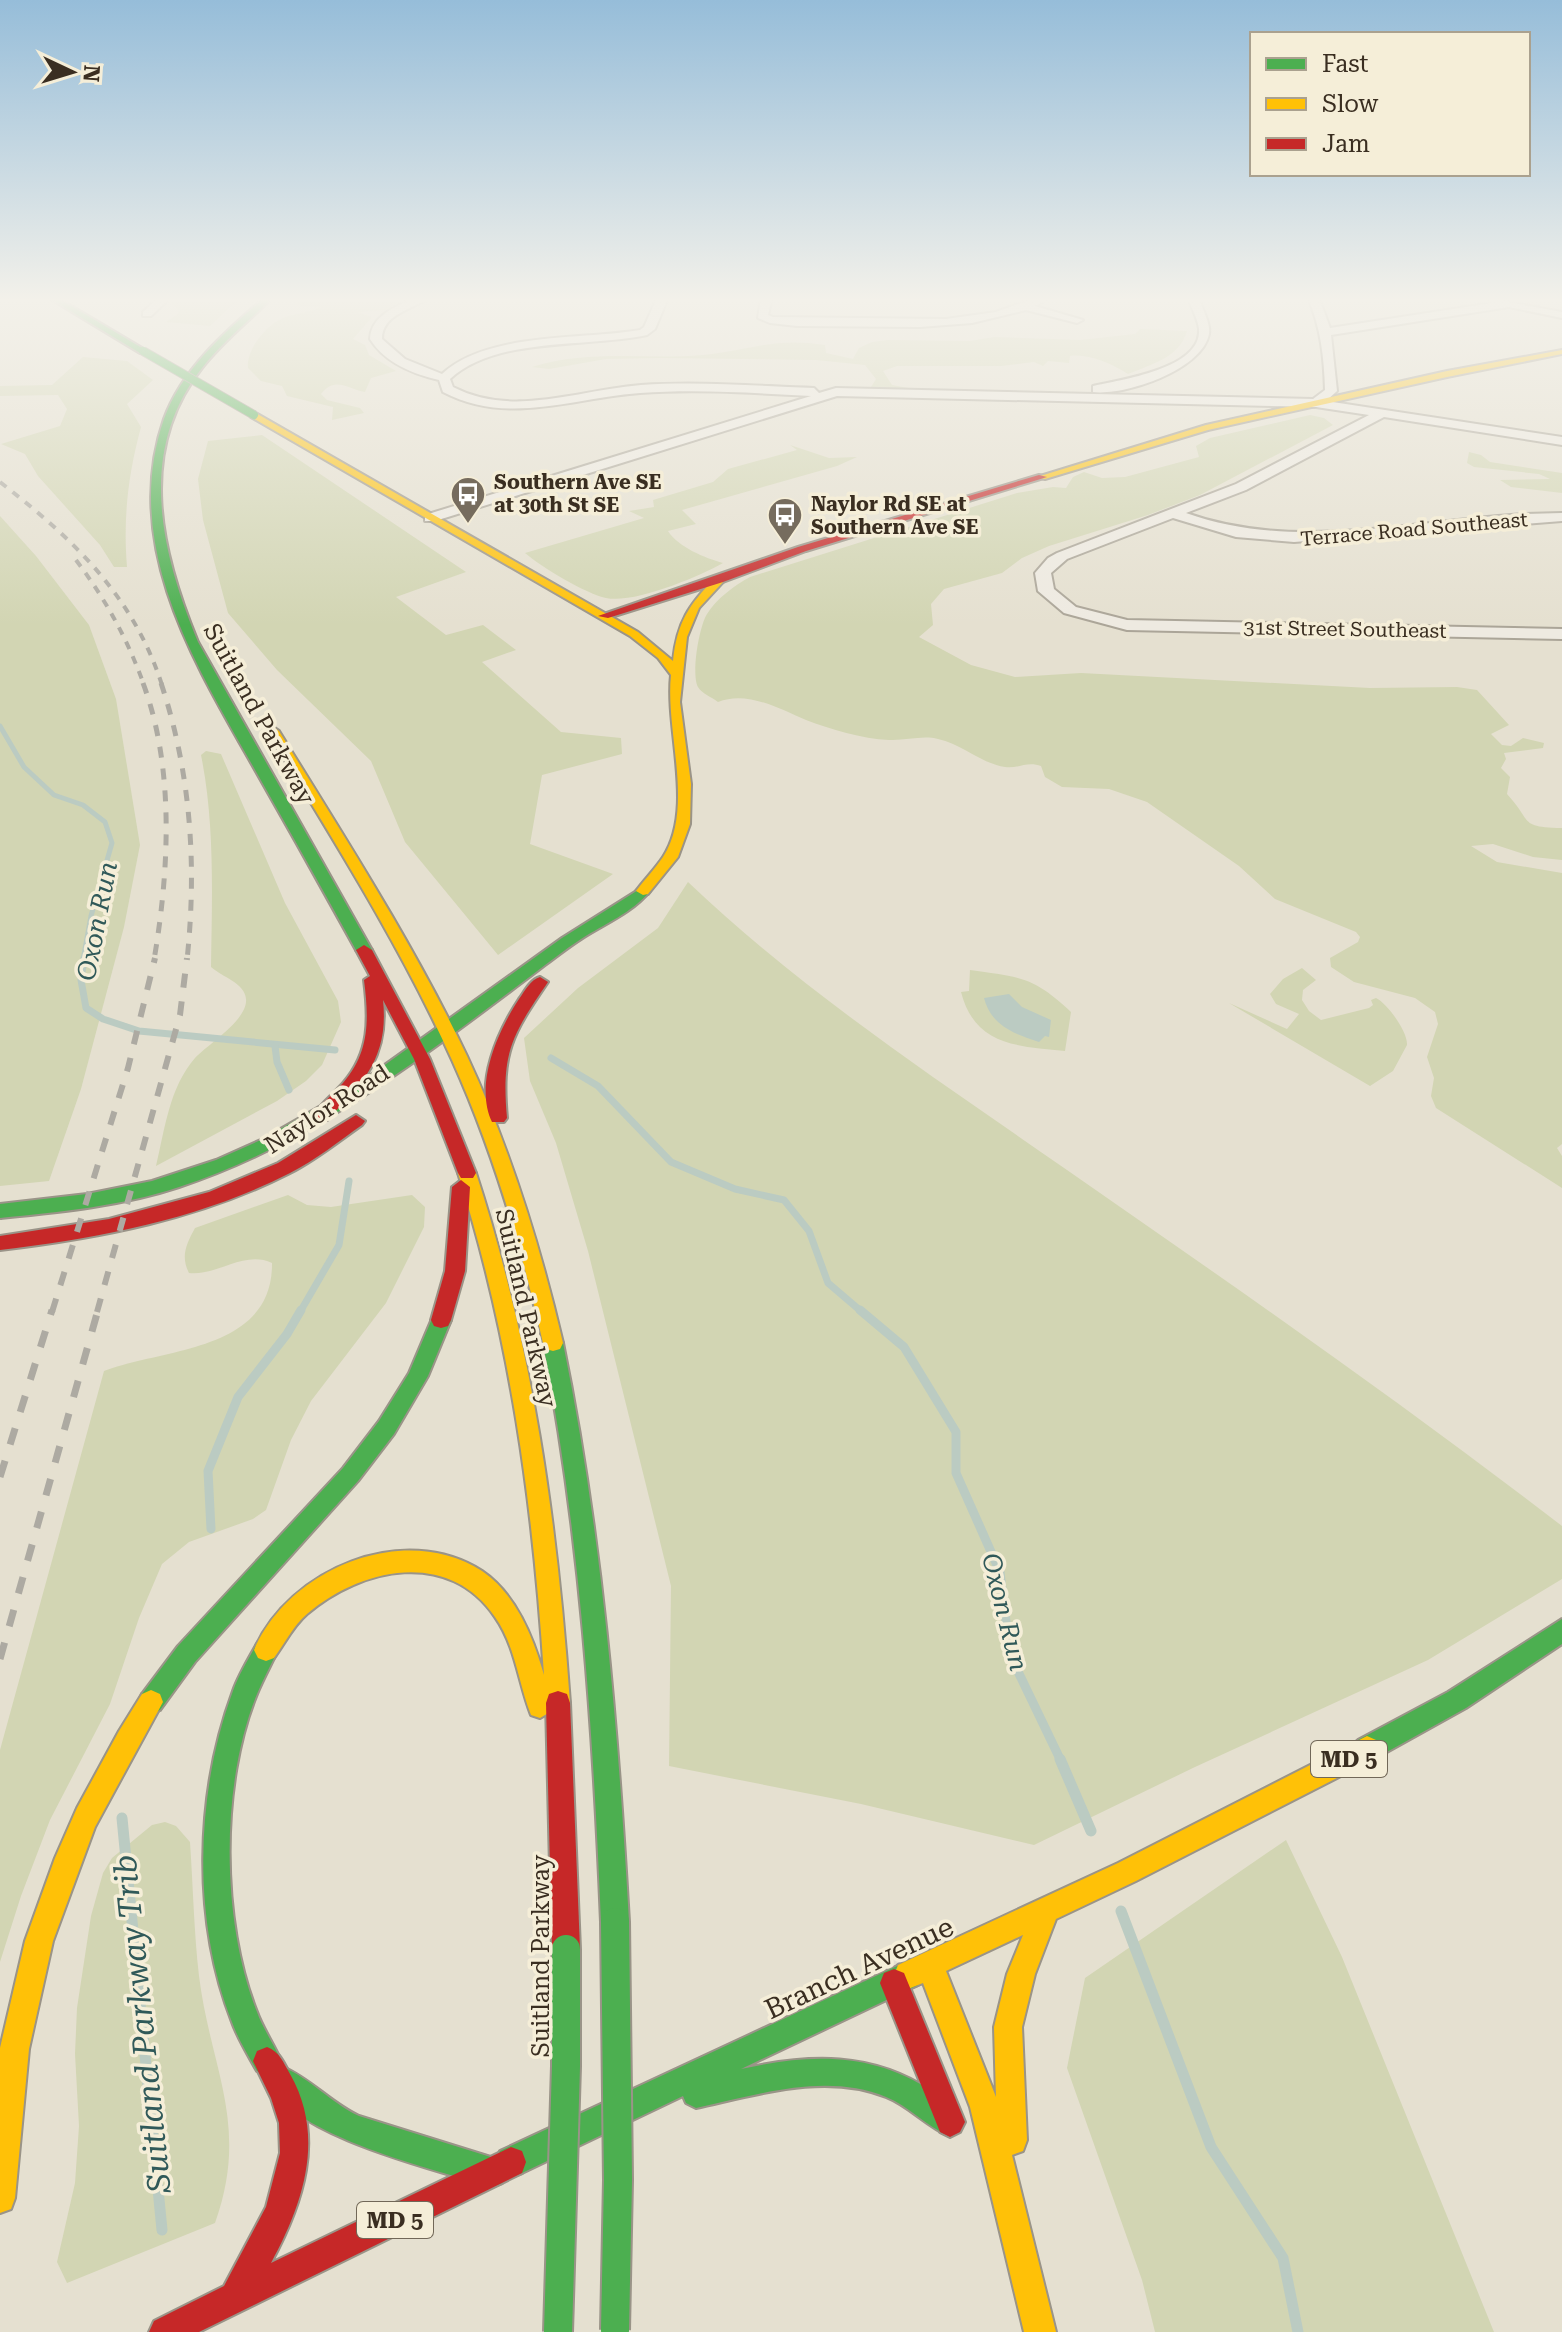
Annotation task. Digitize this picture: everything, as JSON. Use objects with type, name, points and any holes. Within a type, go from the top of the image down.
[{"type":"main road","name":"Suitland Parkway","points":[[178,407],[168,420],[155,471],[155,526],[168,589],[198,657],[419,1051],[461,1156],[489,1240],[503,1297],[528,1427],[545,1551],[563,1798],[566,2066],[558,2332]]},
{"type":"main road","points":[[191,415],[193,407]]},
{"type":"main road","points":[[240,407],[604,616],[657,650],[676,673]]},
{"type":"main road","points":[[604,616],[719,580],[802,549],[1186,434],[1300,407]]},
{"type":"main road","name":"Naylor Road","points":[[492,1021],[617,922],[625,907],[662,869],[679,838],[685,782],[672,700],[676,673],[689,614],[719,580]]},
{"type":"main road","name":"Suitland Parkway","points":[[264,715],[408,955],[447,1031],[462,1045],[505,1172],[548,1325],[582,1518],[603,1703],[615,1922],[618,2180],[615,2331]]},
{"type":"main road","name":"Naylor Road","points":[[0,1211],[102,1199],[165,1184],[261,1148],[321,1116],[447,1031],[570,938],[625,907]]},
{"type":"main road","points":[[321,1116],[358,1077],[376,1045],[380,1022],[366,954]]},
{"type":"main road","points":[[505,1172],[493,1075],[495,1052],[505,1029],[540,982]]},
{"type":"main road","name":"Naylor Road","points":[[407,1086],[462,1045]]},
{"type":"main road","name":"Naylor Road","points":[[0,1243],[148,1219],[248,1185],[285,1168],[374,1108]]},
{"type":"main road","points":[[0,2198],[11,2080],[22,2007],[52,1906],[87,1814],[131,1733],[180,1662],[372,1447],[409,1392],[436,1335],[452,1285],[459,1240],[461,1156]]},
{"type":"main road","points":[[234,2300],[276,2221],[289,2184],[296,2136],[292,2099],[260,2053],[242,2019],[223,1945],[218,1857],[223,1776],[239,1709],[264,1652],[297,1608],[339,1577],[386,1560],[433,1561],[472,1577],[503,1608],[517,1633],[536,1688],[563,1798]]},
{"type":"main road","name":"Branch Avenue","points":[[165,2332],[491,2172],[1046,1911],[1316,1777],[1457,1700],[1562,1630]]},
{"type":"main road","points":[[1020,2246],[1008,2093],[1008,2027],[1021,1974],[1046,1911]]},
{"type":"main road","points":[[930,1966],[985,2107],[1040,2332]]},
{"type":"main road","points":[[894,1983],[960,2142]]},
{"type":"main road","points":[[634,2104],[806,2072],[846,2070],[884,2079],[949,2121]]},
{"type":"main road","points":[[283,2082],[332,2119],[356,2130],[491,2172]]},
{"type":"main road","points":[[983,2181],[1020,2246]]},
{"type":"street","points":[[430,518],[788,407]]},
{"type":"street","points":[[1336,407],[1562,441]]},
{"type":"street","points":[[1174,514],[1241,487],[1379,415]]},
{"type":"street","name":"Terrace Road Southeast","points":[[1174,514],[1229,532],[1294,540],[1462,523],[1562,517]]},
{"type":"street","name":"31st Street Southeast","points":[[1174,514],[1053,561],[1043,573],[1046,591],[1062,605],[1091,618],[1127,625],[1562,634]]},
{"type":"green space","points":[[66,407],[129,407],[141,427],[128,497],[127,567],[114,567],[100,545],[38,476],[25,454],[1,444],[60,426]]},
{"type":"green space","points":[[333,407],[355,407],[364,413],[332,420]]},
{"type":"green space","points":[[1310,415],[1324,418],[1333,425],[1200,495],[1049,546],[1022,558],[1002,573],[944,589],[931,604],[933,625],[919,637],[971,665],[1015,677],[1081,673],[1370,688],[1457,687],[1477,690],[1509,725],[1491,734],[1502,745],[1511,746],[1523,738],[1544,743],[1543,748],[1504,753],[1506,759],[1501,768],[1510,777],[1507,794],[1528,821],[1538,826],[1562,828],[1562,860],[1533,857],[1493,844],[1471,846],[1497,862],[1562,873],[1562,1144],[1557,1148],[1562,1156],[1562,1188],[1436,1108],[1431,1096],[1434,1078],[1427,1057],[1438,1024],[1435,1012],[1415,998],[1354,982],[1331,967],[1330,958],[1358,942],[1360,937],[1356,932],[1275,899],[1239,866],[1147,802],[1109,789],[1062,787],[1045,777],[1041,766],[996,765],[938,739],[868,738],[825,727],[752,700],[740,698],[718,702],[705,694],[696,681],[697,650],[707,614],[726,593],[750,577],[1017,493],[1066,488],[1073,477],[1084,472],[1102,478],[1125,477],[1199,457],[1196,446],[1210,438]]},
{"type":"green space","points":[[262,435],[466,572],[396,597],[446,635],[483,625],[516,650],[482,662],[561,732],[621,738],[622,754],[542,775],[530,844],[613,874],[498,955],[405,842],[371,761],[277,670],[228,613],[203,520],[198,479],[208,441]]},
{"type":"green space","points":[[790,445],[829,458],[857,457],[837,466],[682,510],[696,524],[668,531],[672,537],[700,555],[723,563],[682,582],[633,597],[606,598],[564,579],[525,553],[644,518],[629,511],[654,507],[653,500],[713,482],[728,469],[797,450]]},
{"type":"green space","points":[[1469,452],[1481,455],[1490,462],[1562,473],[1562,493],[1511,487],[1500,480],[1550,479],[1539,474],[1474,467],[1467,463]]},
{"type":"green space","points":[[0,516],[36,556],[89,625],[116,699],[140,845],[124,927],[81,1089],[49,1181],[0,1186]]},
{"type":"green space","points":[[206,751],[221,754],[285,903],[338,1001],[341,1022],[322,1065],[306,1081],[277,1101],[156,1166],[169,1109],[179,1082],[195,1058],[241,1015],[246,999],[237,984],[211,967],[211,834],[201,755]]},
{"type":"green space","points":[[688,882],[777,960],[872,1033],[1317,1345],[1562,1526],[1562,1579],[1428,1660],[1034,1845],[861,1804],[669,1766],[671,1586],[588,1251],[556,1143],[530,1081],[524,1038],[578,988],[658,928]]},
{"type":"green space","points":[[1302,968],[1316,980],[1303,990],[1302,1000],[1309,1011],[1321,1020],[1369,1008],[1373,1005],[1371,1000],[1376,998],[1386,1006],[1401,1026],[1407,1045],[1393,1071],[1370,1086],[1229,1003],[1287,1029],[1299,1014],[1276,1004],[1270,994],[1283,979]]},
{"type":"green space","points":[[970,970],[1025,980],[1058,1000],[1071,1012],[1065,1051],[1015,1044],[987,1033],[976,1023],[961,992],[969,991]]},
{"type":"green space","points":[[288,1195],[307,1205],[331,1207],[412,1195],[425,1207],[424,1227],[386,1303],[311,1401],[291,1440],[266,1510],[253,1519],[189,1542],[162,1564],[139,1618],[110,1704],[50,1820],[0,1962],[0,1750],[104,1371],[210,1342],[235,1330],[254,1314],[267,1292],[272,1263],[241,1261],[210,1271],[189,1273],[185,1261],[189,1239],[195,1228]]},
{"type":"green space","points":[[165,1822],[176,1826],[190,1842],[199,1976],[225,2098],[228,2127],[229,2156],[225,2188],[215,2223],[67,2283],[57,2262],[75,2183],[79,2126],[75,2054],[77,2008],[91,1916],[103,1873],[112,1858],[152,1825]]},
{"type":"green space","points":[[1286,1840],[1342,1957],[1494,2332],[1155,2332],[1142,2280],[1067,2068],[1085,1978]]},
{"type":"shaded area","points":[[1009,994],[1022,1007],[1051,1020],[1049,1037],[1045,1036],[1039,1042],[1005,1028],[992,1016],[984,998]]},
{"type":"waterway","name":"Oxon Run","points":[[0,726],[24,767],[54,795],[83,805],[105,822],[112,843],[91,916],[83,960]]},
{"type":"waterway","name":"Oxon Run","points":[[84,958],[81,980],[86,1008],[103,1019],[139,1031],[335,1050]]},
{"type":"waterway","name":"Suitland Parkway Trib","points":[[275,1046],[277,1062],[289,1090]]},
{"type":"waterway","name":"Oxon Run","points":[[551,1058],[598,1086],[671,1162],[735,1189],[784,1200],[809,1231],[828,1283],[862,1312]]},
{"type":"waterway","name":"Suitland Parkway Trib","points":[[300,1312],[339,1245],[349,1181]]},
{"type":"waterway","name":"Suitland Parkway Trib","points":[[211,1529],[208,1471],[238,1397],[287,1334],[301,1310]]},
{"type":"waterway","name":"Oxon Run","points":[[860,1310],[904,1347],[956,1432],[956,1473],[1000,1572],[1010,1655],[1061,1761]]},
{"type":"waterway","name":"Oxon Run","points":[[1060,1759],[1091,1831]]},
{"type":"waterway","name":"Suitland Parkway Trib","points":[[122,1818],[162,2230]]},
{"type":"waterway","name":"Oxon Run","points":[[1121,1911],[1211,2147],[1283,2258],[1298,2332]]},
{"type":"railway","points":[[0,482],[75,547],[117,596],[135,623],[162,685]]},
{"type":"railway","points":[[76,560],[115,620],[144,685]]},
{"type":"railway","points":[[143,683],[160,750],[166,821],[163,892],[154,960]]},
{"type":"railway","points":[[161,683],[179,751],[189,820],[191,890],[187,960]]},
{"type":"railway","points":[[52,1312],[128,1068],[155,958]]},
{"type":"railway","points":[[97,1312],[180,1015],[187,958]]},
{"type":"railway","points":[[0,1477],[52,1310]]},
{"type":"railway","points":[[0,1659],[98,1310]]},
{"type":"traffic: fast","points":[[174,407],[157,464],[155,510],[162,555],[175,599],[192,642],[214,684],[364,950]]},
{"type":"traffic: fast","points":[[240,407],[254,415]]},
{"type":"traffic: fast","points":[[0,1211],[87,1201],[152,1188],[222,1165],[270,1144],[360,1092],[567,941],[618,911],[643,891]]},
{"type":"traffic: fast","points":[[151,1702],[226,1608],[310,1520],[387,1427],[418,1376],[441,1320]]},
{"type":"traffic: fast","points":[[553,1343],[579,1486],[596,1631],[615,1922]]},
{"type":"traffic: fast","points":[[1367,1749],[1457,1700],[1562,1630]]},
{"type":"traffic: fast","points":[[266,1650],[245,1692],[230,1742],[220,1798],[217,1856],[220,1914],[229,1969],[245,2019],[267,2061]]},
{"type":"traffic: fast","points":[[615,1922],[618,2180],[615,2330]]},
{"type":"traffic: fast","points":[[558,2332],[566,2066],[566,1949]]},
{"type":"traffic: fast","points":[[511,2162],[908,1975]]},
{"type":"traffic: fast","points":[[696,2093],[791,2074],[839,2072],[886,2082],[919,2099],[949,2121]]},
{"type":"traffic: fast","points":[[283,2082],[332,2119],[356,2130],[491,2172]]},
{"type":"traffic: slow","points":[[1042,477],[1206,428],[1300,407]]},
{"type":"traffic: slow","points":[[254,415],[634,634],[662,655],[676,673]]},
{"type":"traffic: slow","points":[[643,891],[671,857],[683,824],[684,784],[674,702],[681,637],[694,607],[719,580]]},
{"type":"traffic: slow","points":[[273,731],[395,933],[460,1059],[514,1198],[553,1343]]},
{"type":"traffic: slow","points":[[467,1173],[505,1302],[531,1435],[548,1569],[558,1703]]},
{"type":"traffic: slow","points":[[266,1650],[294,1610],[321,1589],[372,1566],[398,1561],[425,1561],[451,1567],[475,1579],[496,1599],[519,1636],[540,1706]]},
{"type":"traffic: slow","points":[[0,2198],[14,2049],[39,1941],[86,1817],[151,1702]]},
{"type":"traffic: slow","points":[[908,1975],[1127,1872],[1367,1749]]},
{"type":"traffic: slow","points":[[1012,2140],[1008,2027],[1021,1974],[1046,1911]]},
{"type":"traffic: slow","points":[[930,1966],[985,2107],[1040,2332]]},
{"type":"traffic: jam","points":[[604,616],[719,580],[802,549],[1042,477]]},
{"type":"traffic: jam","points":[[364,950],[422,1059],[467,1173]]},
{"type":"traffic: jam","points":[[321,1116],[351,1084],[369,1056],[376,1024],[372,980]]},
{"type":"traffic: jam","points":[[498,1118],[496,1076],[502,1045],[516,1016],[540,982]]},
{"type":"traffic: jam","points":[[0,1243],[73,1233],[181,1209],[284,1168],[356,1121]]},
{"type":"traffic: jam","points":[[441,1320],[455,1271],[461,1187]]},
{"type":"traffic: jam","points":[[558,1703],[566,1949]]},
{"type":"traffic: jam","points":[[894,1983],[950,2122]]},
{"type":"traffic: jam","points":[[234,2300],[280,2212],[290,2183],[295,2153],[293,2123],[285,2093],[267,2061]]},
{"type":"traffic: jam","points":[[165,2332],[511,2162]]},
{"type":"place","name":"Southern Ave SE at 30th St SE","points":[[468,525]]},
{"type":"place","name":"Naylor Rd SE at Southern Ave SE","points":[[785,546]]}]
